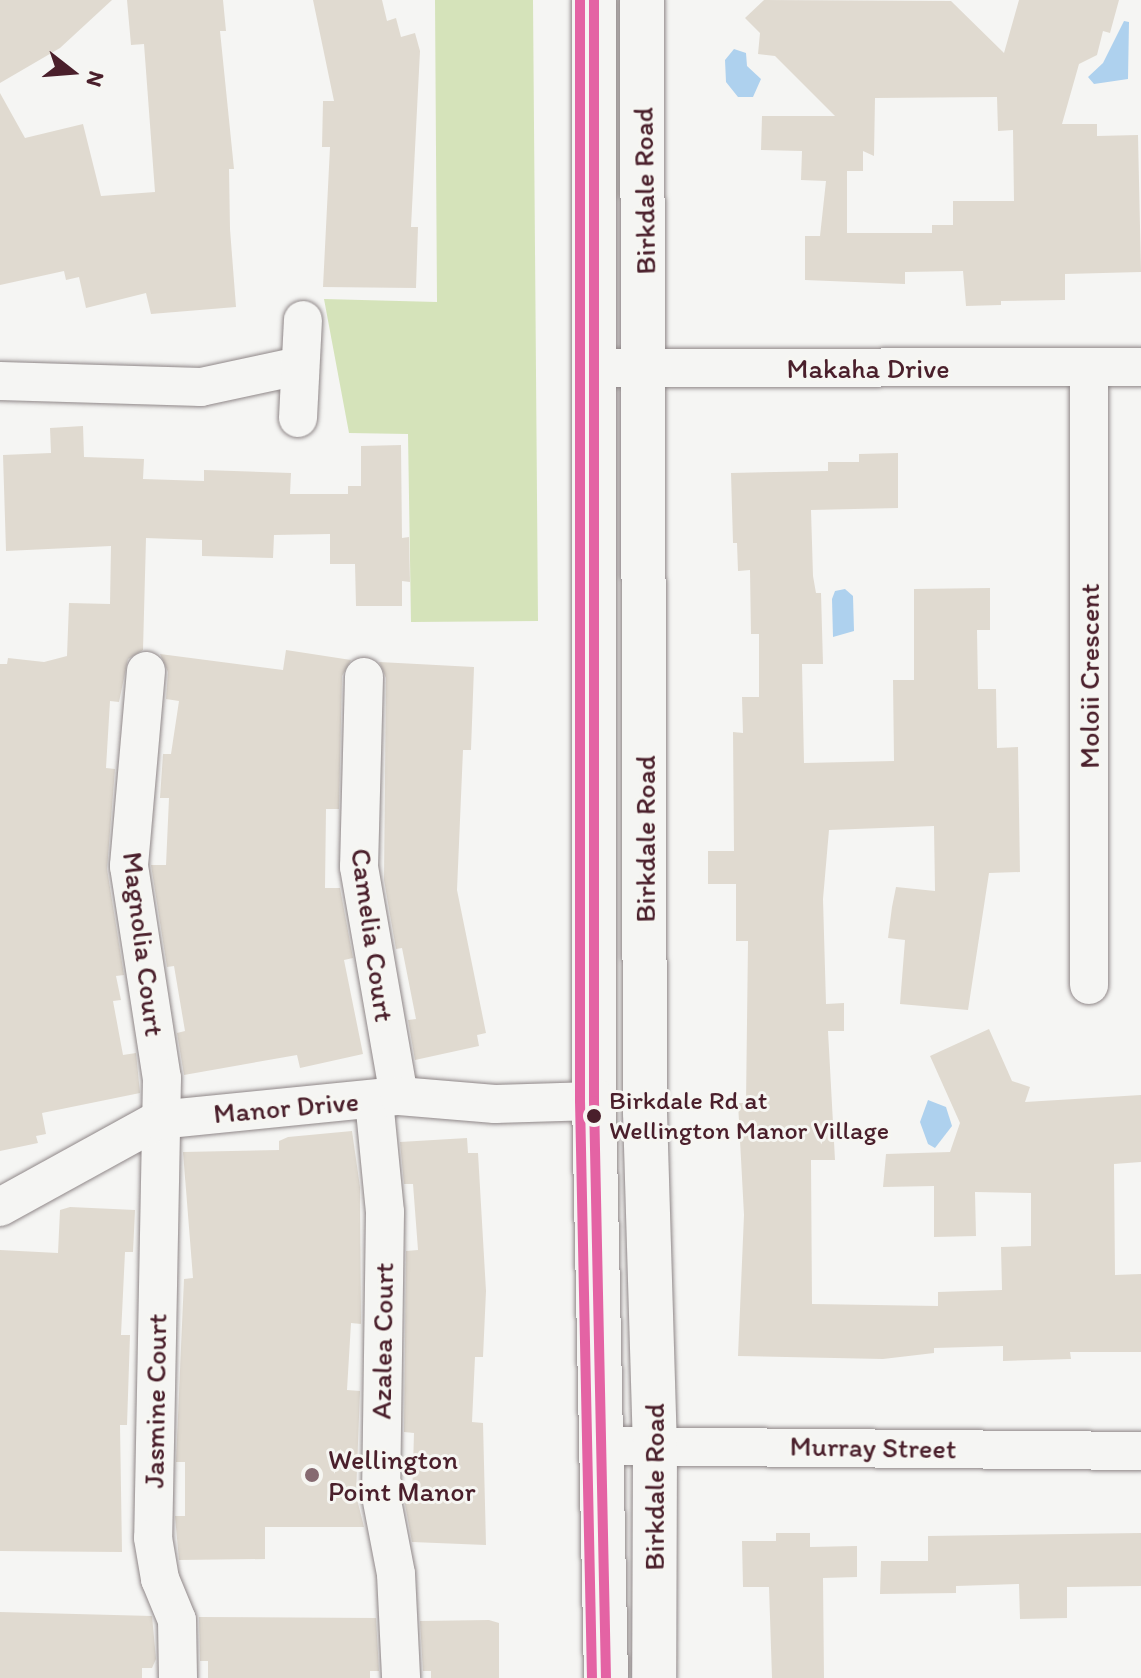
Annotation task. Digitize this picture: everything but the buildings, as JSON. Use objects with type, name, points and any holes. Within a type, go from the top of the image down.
[{"type":"main road","name":"Birkdale Road","points":[[594,0],[594,1101],[596,1350],[604,1446],[606,1678]]},
{"type":"main road","name":"Birkdale Road","points":[[642,0],[646,368],[645,1112],[655,1444],[654,1678]]},
{"type":"street","points":[[298,418],[303,320]]},
{"type":"street","points":[[0,381],[201,387],[299,366]]},
{"type":"street","name":"Moloii Crescent","points":[[1089,367],[1089,985]]},
{"type":"street","name":"Makaha Drive","points":[[595,368],[1141,367]]},
{"type":"street","name":"Magnolia Court","points":[[146,671],[129,866],[162,1078],[158,1120]]},
{"type":"street","name":"Camelia Court","points":[[364,677],[359,867],[386,1098]]},
{"type":"street","name":"Manor Drive","points":[[0,1207],[158,1120],[386,1098],[495,1104],[594,1101]]},
{"type":"street","name":"Azalea Court","points":[[386,1098],[381,1496],[396,1574],[401,1678]]},
{"type":"street","name":"Jasmine Court","points":[[158,1120],[153,1538],[160,1579],[177,1620],[178,1678]]},
{"type":"street","name":"Murray Street","points":[[604,1446],[655,1444],[1141,1451]]},
{"type":"green space","points":[[435,0],[533,0],[538,621],[411,622],[408,434],[349,433],[324,299],[437,302]]},
{"type":"water","points":[[1124,21],[1129,22],[1128,79],[1094,84],[1088,77],[1103,63]]},
{"type":"water","points":[[734,49],[746,53],[747,66],[761,79],[753,97],[738,97],[726,82],[725,60]]},
{"type":"water","points":[[845,589],[853,596],[854,631],[833,637],[832,599],[835,591]]},
{"type":"water","points":[[928,1100],[946,1107],[952,1126],[935,1148],[928,1144],[920,1122]]},
{"type":"transit line","points":[[580,0],[580,1101],[592,1678]]},
{"type":"transit line","points":[[594,0],[594,1101],[606,1678]]},
{"type":"place","name":"Birkdale Rd at Wellington Manor Village","points":[[594,1116]]},
{"type":"place","name":"Wellington Point Manor","points":[[312,1475]]}]
